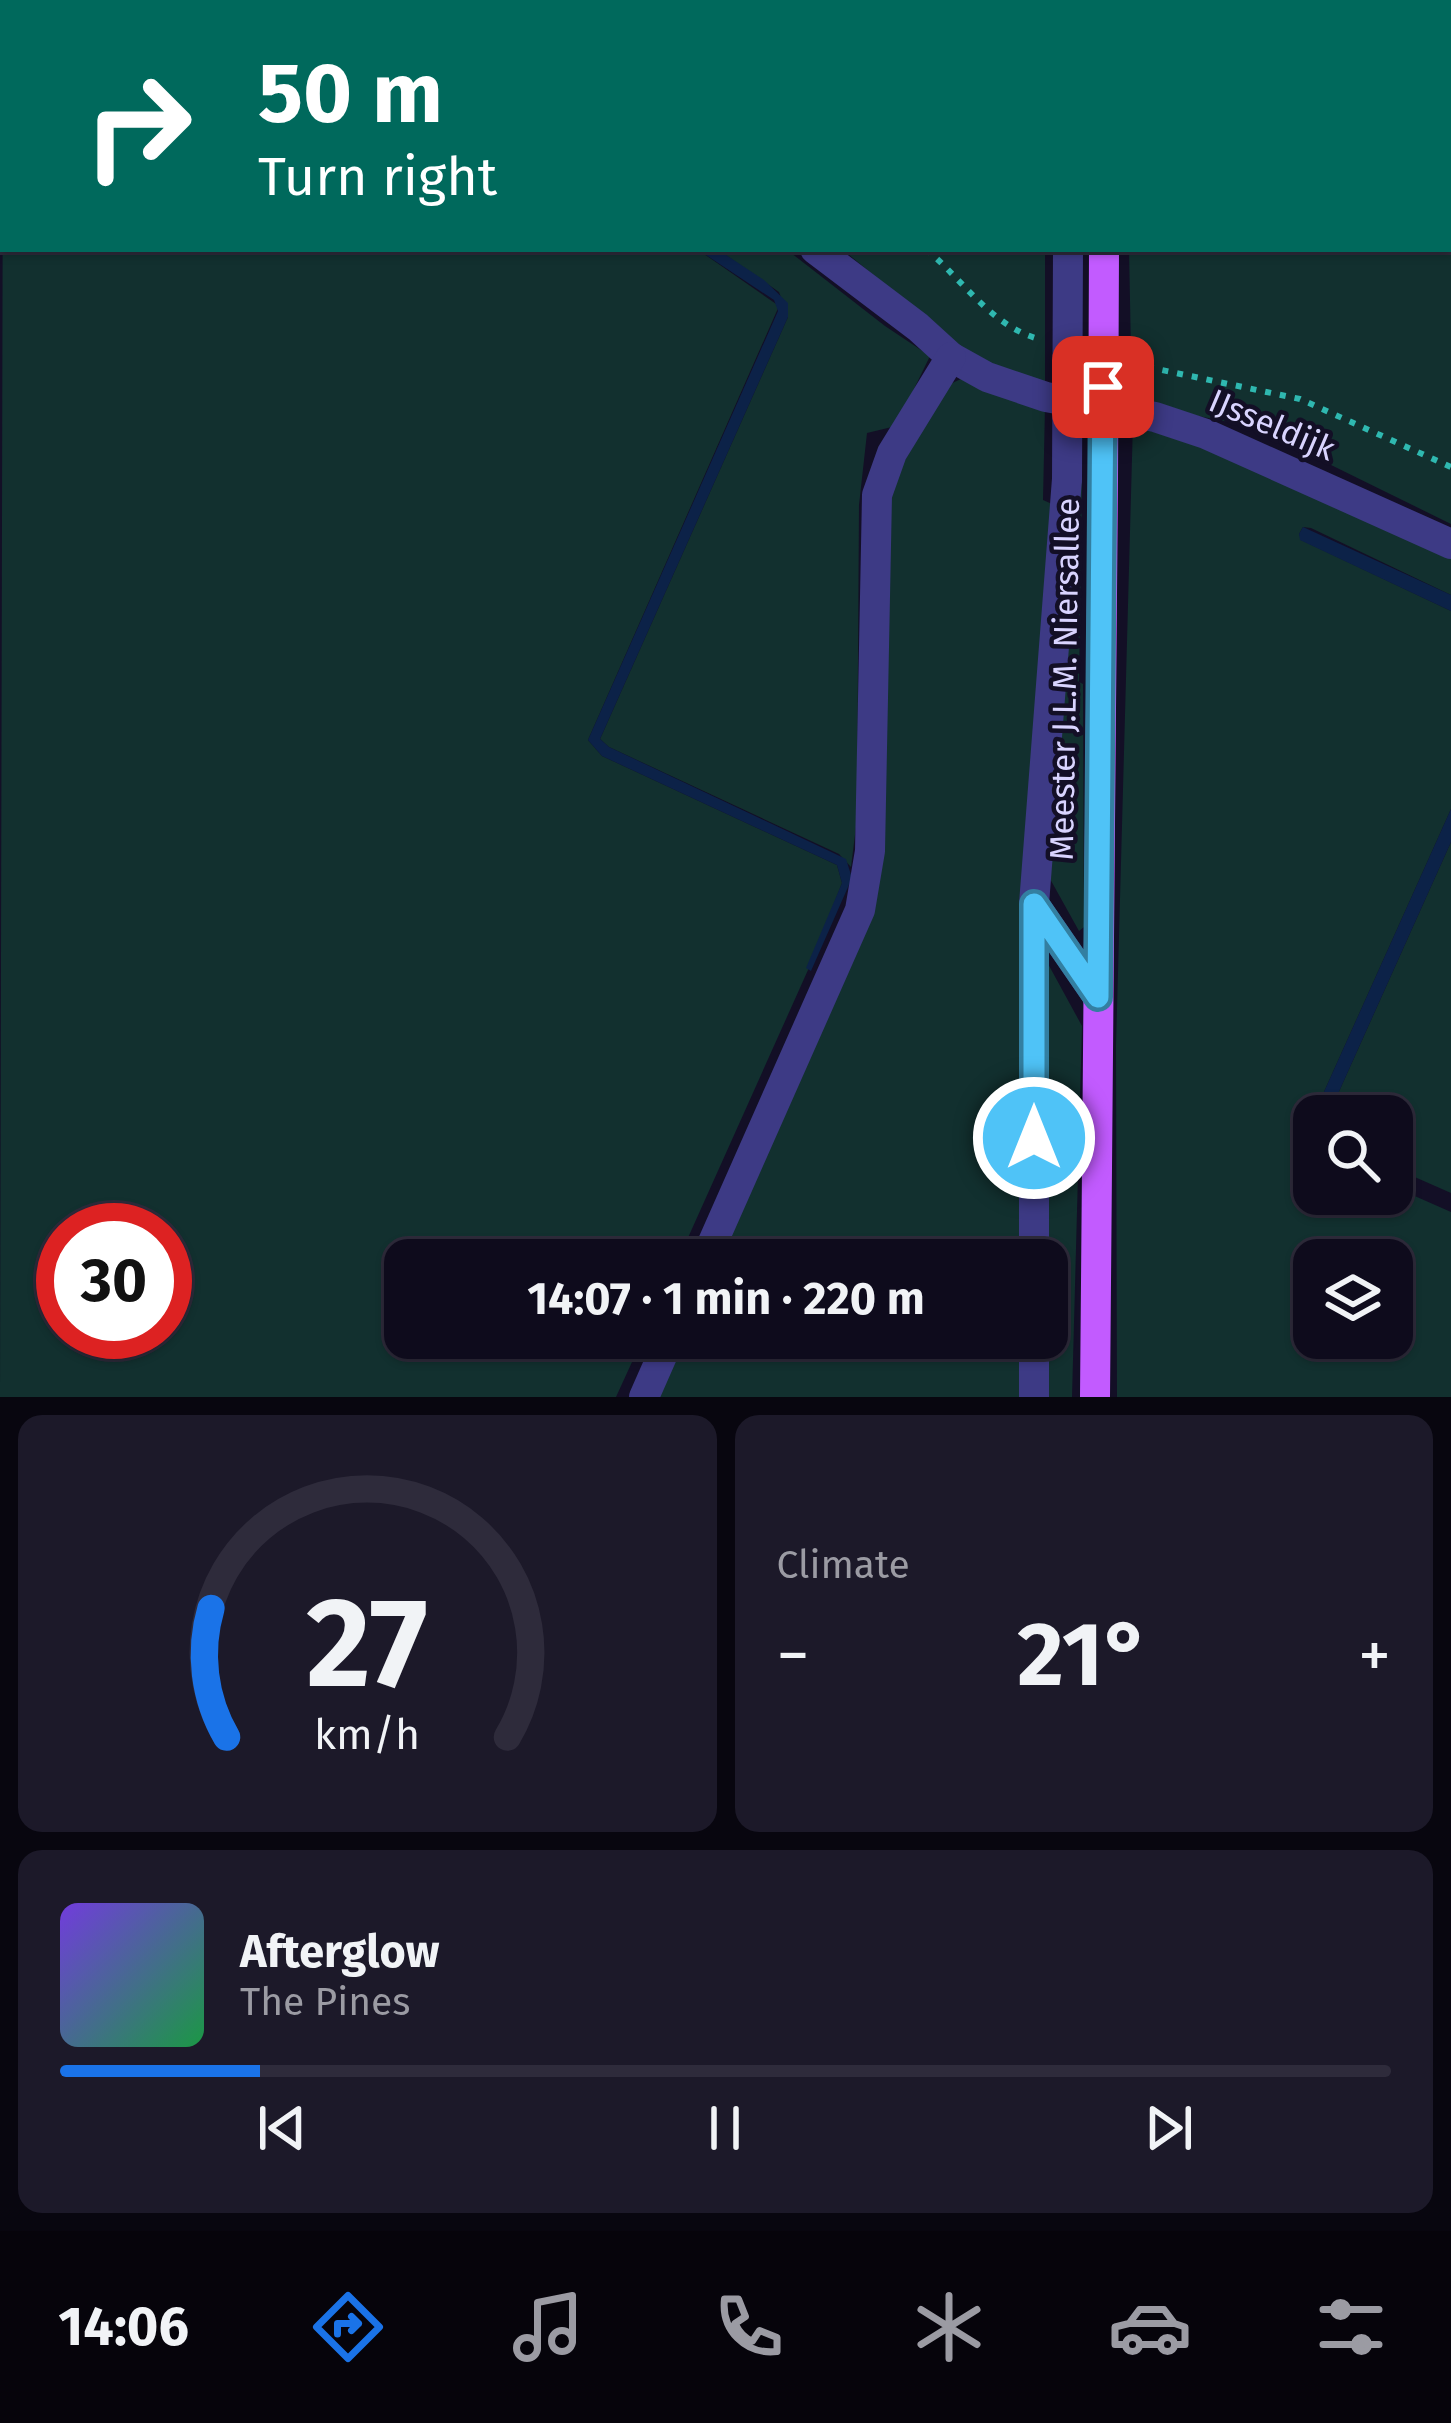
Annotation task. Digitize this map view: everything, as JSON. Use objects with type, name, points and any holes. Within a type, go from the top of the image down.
[{"type":"main road","name":"Meester J.L.M. Niersallee","points":[[1095,1397],[1104,252]]},
{"type":"street","name":"IJsseldijk","points":[[818,252],[918,326],[950,357],[1015,389],[1154,417],[1206,434],[1451,544]]},
{"type":"street","name":"Meester J.L.M. Niersallee","points":[[1034,1239],[1034,904],[1067,478],[1068,252]]},
{"type":"street","points":[[714,1239],[860,910],[869,851],[877,495],[892,453],[950,357]]},
{"type":"street","points":[[1034,904],[1098,997]]},
{"type":"street","points":[[644,1397],[661,1359]]},
{"type":"street","points":[[1034,1359],[1034,1397]]},
{"type":"path","points":[[929,252],[990,313],[1025,335],[1045,340]]},
{"type":"path","points":[[1124,361],[1300,399],[1451,467]]},
{"type":"green space","points":[[3,252],[701,252],[779,306],[588,740],[602,756],[837,865],[842,883],[808,970],[687,1239],[384,1239],[384,1359],[633,1359],[616,1397],[0,1397]]},
{"type":"green space","points":[[721,252],[790,252],[930,356],[896,426],[867,433],[859,505],[857,819],[851,867],[839,854],[600,739],[788,317],[779,292]]},
{"type":"green space","points":[[846,252],[1045,252],[1045,389],[988,370]]},
{"type":"green space","points":[[1129,252],[1451,252],[1451,524],[1254,427],[1132,403]]},
{"type":"green space","points":[[963,378],[1045,407],[1043,500],[1052,504],[1021,1239],[722,1239],[860,930],[886,494],[946,386]]},
{"type":"green space","points":[[1133,421],[1195,437],[1451,554],[1451,595],[1311,528],[1303,527],[1299,534],[1301,540],[1451,611],[1451,809],[1323,1095],[1293,1095],[1293,1215],[1413,1215],[1413,1195],[1451,1212],[1451,1397],[1117,1397],[1116,1046]]},
{"type":"green space","points":[[1076,479],[1082,479],[1079,682],[1083,684],[1084,927],[1079,931],[1049,877]]},
{"type":"green space","points":[[1451,842],[1451,1193],[1413,1176],[1413,1095],[1337,1095]]},
{"type":"green space","points":[[1047,962],[1082,1026],[1072,1397],[1043,1397],[1046,1359],[1068,1359],[1068,1239],[1047,1239]]},
{"type":"green space","points":[[669,1359],[1020,1359],[1021,1397],[652,1397]]},
{"type":"water","points":[[702,252],[722,252],[764,280],[788,303],[788,317],[600,739],[846,859],[852,878],[811,971],[806,968],[842,883],[837,865],[602,756],[588,740],[778,311],[774,300]]},
{"type":"water","points":[[1303,527],[1451,595],[1451,611],[1300,540]]},
{"type":"water","points":[[1451,809],[1451,842],[1337,1095],[1323,1095]]},
{"type":"route","points":[[1034,1138],[1034,904],[1098,997],[1103,387]]}]
